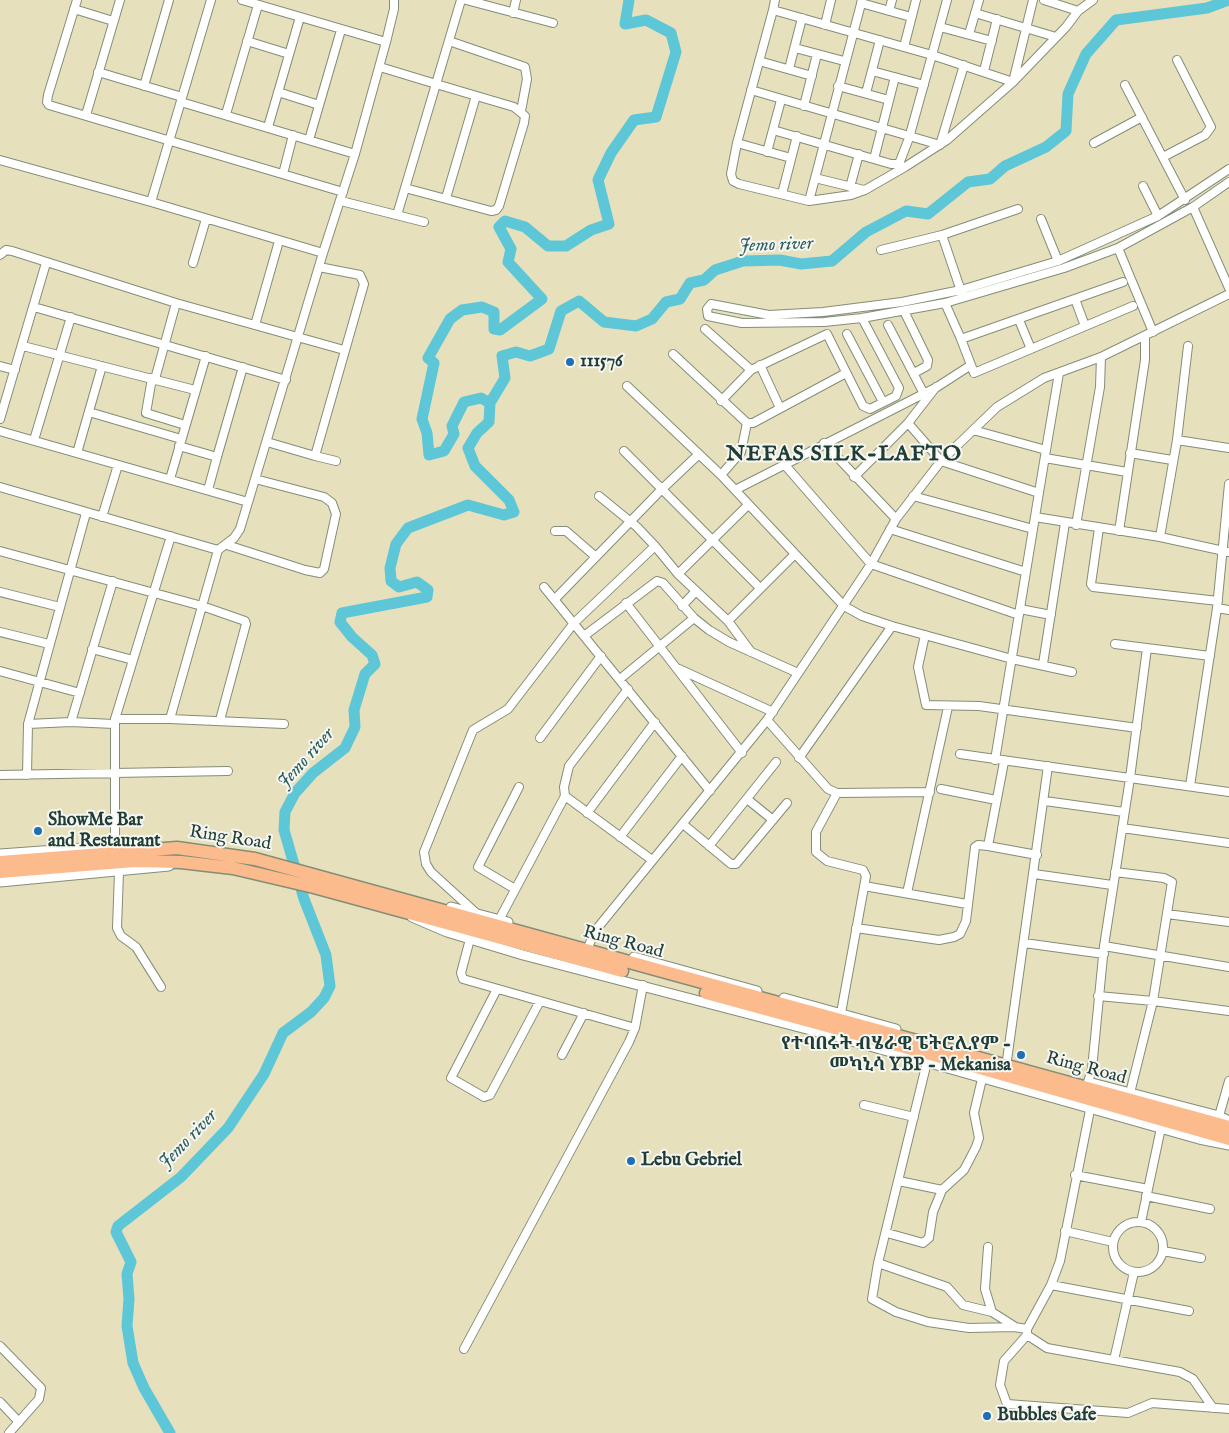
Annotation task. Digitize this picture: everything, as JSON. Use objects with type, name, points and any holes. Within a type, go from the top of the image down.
[{"type":"highway","name":"Ring Road","points":[[0,862],[177,848],[235,855],[270,862],[307,872],[406,906]]},
{"type":"highway","name":"Ring Road","points":[[0,872],[134,862],[181,862],[233,868],[406,906],[1229,1139]]},
{"type":"highway","name":"Ring Road","points":[[585,956],[1229,1127]]},
{"type":"street","points":[[77,0],[47,102],[53,107],[86,115],[226,159],[343,192]]},
{"type":"street","points":[[86,115],[120,0]]},
{"type":"street","points":[[144,86],[169,0]]},
{"type":"street","points":[[151,202],[211,0]]},
{"type":"street","points":[[242,0],[386,42]]},
{"type":"street","points":[[273,9],[275,0]]},
{"type":"street","points":[[397,215],[461,0]]},
{"type":"street","points":[[466,0],[553,23]]},
{"type":"street","points":[[513,12],[516,0]]},
{"type":"street","points":[[775,0],[737,143],[732,167],[733,181],[748,187],[809,201],[839,198],[865,190],[902,166],[940,145],[1013,82],[1078,11],[1093,0]]},
{"type":"street","points":[[825,24],[831,0]]},
{"type":"street","points":[[890,11],[892,0]]},
{"type":"street","points":[[904,47],[916,0]]},
{"type":"street","points":[[969,34],[979,0]]},
{"type":"street","points":[[1013,82],[1032,0]]},
{"type":"street","points":[[1044,0],[1061,2],[1078,11]]},
{"type":"street","points":[[170,718],[218,550],[227,545],[240,529],[267,442],[380,67],[394,9],[391,1]]},
{"type":"street","points":[[902,166],[940,27],[945,1]]},
{"type":"street","points":[[809,201],[844,62],[862,2],[911,17]]},
{"type":"street","points":[[226,114],[258,5]]},
{"type":"street","points":[[74,9],[113,21]]},
{"type":"street","points":[[772,10],[932,55],[1013,82]]},
{"type":"street","points":[[975,13],[1056,37]]},
{"type":"street","points":[[268,127],[300,17]]},
{"type":"street","points":[[789,69],[802,18]]},
{"type":"street","points":[[984,71],[997,19]]},
{"type":"street","points":[[940,27],[992,41]]},
{"type":"street","points":[[309,140],[341,30]]},
{"type":"street","points":[[866,93],[880,40]]},
{"type":"street","points":[[247,41],[289,54]]},
{"type":"street","points":[[405,188],[491,211],[496,210],[499,206],[524,123],[524,116],[521,111],[527,79],[525,67],[449,42]]},
{"type":"street","points":[[795,48],[844,62]]},
{"type":"street","points":[[804,106],[817,54]]},
{"type":"street","points":[[1163,157],[1205,135],[1211,127],[1177,60]]},
{"type":"street","points":[[759,61],[812,76]]},
{"type":"street","points":[[940,145],[964,65]]},
{"type":"street","points":[[380,67],[521,111]]},
{"type":"street","points":[[872,71],[924,84]]},
{"type":"street","points":[[98,72],[355,154]]},
{"type":"street","points":[[874,159],[895,77]]},
{"type":"street","points":[[1125,85],[1185,200]]},
{"type":"street","points":[[838,86],[889,100]]},
{"type":"street","points":[[751,90],[909,138],[940,145]]},
{"type":"street","points":[[278,92],[319,105]]},
{"type":"street","points":[[446,198],[476,96]]},
{"type":"street","points":[[767,152],[781,100]]},
{"type":"street","points":[[1094,143],[1142,117]]},
{"type":"street","points":[[773,130],[902,166]]},
{"type":"street","points":[[283,174],[293,135]]},
{"type":"street","points":[[782,194],[797,136]]},
{"type":"street","points":[[737,143],[791,158]]},
{"type":"street","points":[[850,187],[859,154]]},
{"type":"street","points":[[0,160],[151,202],[323,254]]},
{"type":"street","points":[[1229,169],[1185,200],[1158,216],[1058,261],[961,290],[902,302],[823,312],[769,315],[745,312],[720,304],[711,304],[707,309],[708,316],[742,322],[824,322],[862,318],[946,303],[1064,268],[1118,248],[1193,207],[1229,182]]},
{"type":"street","points":[[815,178],[865,190]]},
{"type":"street","points":[[1142,186],[1158,216]]},
{"type":"street","points":[[341,201],[424,222]]},
{"type":"street","points":[[1193,207],[1229,288]]},
{"type":"street","points":[[881,250],[942,235],[1018,209]]},
{"type":"street","points":[[193,262],[206,219]]},
{"type":"street","points":[[1041,219],[1058,261]]},
{"type":"street","points":[[942,235],[963,298]]},
{"type":"street","points":[[255,325],[279,241]]},
{"type":"street","points":[[1118,248],[1153,332]]},
{"type":"street","points":[[0,255],[6,250],[12,251],[176,303],[344,350]]},
{"type":"street","points":[[0,420],[46,263]]},
{"type":"street","points":[[315,456],[344,350],[363,291],[364,279],[360,275],[319,267]]},
{"type":"street","points":[[961,340],[1123,282]]},
{"type":"street","points":[[585,956],[595,931],[742,753],[773,712],[871,564],[896,519],[941,461],[1002,404],[1044,378],[1101,357],[1229,294]]},
{"type":"street","points":[[1075,299],[1085,326]]},
{"type":"street","points":[[176,303],[153,379],[146,413],[185,425]]},
{"type":"street","points":[[946,303],[974,373],[1133,306]]},
{"type":"street","points":[[34,307],[286,380]]},
{"type":"street","points":[[904,311],[928,360],[927,366],[914,373]]},
{"type":"street","points":[[34,440],[71,317]]},
{"type":"street","points":[[721,401],[751,370],[827,334],[863,406],[870,409],[896,396],[899,388],[862,318]]},
{"type":"street","points":[[1019,320],[1031,349]]},
{"type":"street","points":[[888,325],[923,392]]},
{"type":"street","points":[[705,329],[751,370]]},
{"type":"street","points":[[847,334],[884,402]]},
{"type":"street","points":[[1119,531],[1145,360],[1145,336]]},
{"type":"street","points":[[23,346],[195,390]]},
{"type":"street","points":[[1160,537],[1177,440],[1188,346]]},
{"type":"street","points":[[673,354],[721,401],[747,423],[752,423],[846,374]]},
{"type":"street","points":[[170,479],[206,356]]},
{"type":"street","points":[[1076,525],[1100,387],[1101,357]]},
{"type":"street","points":[[760,365],[780,408]]},
{"type":"street","points":[[735,490],[936,387],[971,365]]},
{"type":"street","points":[[0,366],[15,370]]},
{"type":"street","points":[[77,454],[102,366]]},
{"type":"street","points":[[208,490],[244,367]]},
{"type":"street","points":[[995,760],[1059,372]]},
{"type":"street","points":[[628,386],[721,475],[794,555],[844,606],[862,616],[892,626],[1012,659],[1043,664],[1072,672]]},
{"type":"street","points":[[854,477],[908,422],[936,387]]},
{"type":"street","points":[[89,412],[217,457]]},
{"type":"street","points":[[908,422],[941,461],[1038,493]]},
{"type":"street","points":[[721,475],[741,452],[747,423]]},
{"type":"street","points":[[973,430],[1087,466],[1127,472]]},
{"type":"street","points":[[0,431],[248,502]]},
{"type":"street","points":[[1177,440],[1229,448]]},
{"type":"street","points":[[267,442],[336,461]]},
{"type":"street","points":[[824,443],[854,477],[896,519]]},
{"type":"street","points":[[624,451],[660,490],[760,588]]},
{"type":"street","points":[[1130,453],[1172,460]]},
{"type":"street","points":[[555,600],[660,490],[699,454]]},
{"type":"street","points":[[102,517],[118,464]]},
{"type":"street","points":[[784,464],[871,564],[1019,612],[1051,615]]},
{"type":"street","points":[[227,545],[305,570],[320,573],[324,569],[336,514],[332,503],[324,497],[255,479]]},
{"type":"street","points":[[1190,786],[1225,551],[1229,484]]},
{"type":"street","points":[[0,487],[218,550]]},
{"type":"street","points":[[600,496],[655,546],[678,574],[728,622],[751,652]]},
{"type":"street","points":[[913,496],[1033,529]]},
{"type":"street","points":[[678,574],[748,505]]},
{"type":"street","points":[[27,775],[28,724],[69,569],[86,513]]},
{"type":"street","points":[[1035,517],[1160,537],[1225,551]]},
{"type":"street","points":[[1043,664],[1064,523]]},
{"type":"street","points":[[1100,528],[1091,584],[1093,587],[1218,605],[1229,610]]},
{"type":"street","points":[[890,529],[1026,572]]},
{"type":"street","points":[[555,531],[566,531],[596,557]]},
{"type":"street","points":[[115,846],[115,722],[132,660],[171,536]]},
{"type":"street","points":[[476,912],[431,872],[426,864],[424,852],[473,730],[508,709],[574,623],[655,546]]},
{"type":"street","points":[[0,551],[242,618],[246,624],[220,720]]},
{"type":"street","points":[[728,622],[794,555]]},
{"type":"street","points":[[71,722],[113,581]]},
{"type":"street","points":[[584,636],[657,581],[663,582],[694,618],[730,642],[798,673]]},
{"type":"street","points":[[544,586],[710,791]]},
{"type":"street","points":[[682,606],[696,591]]},
{"type":"street","points":[[0,592],[60,607]]},
{"type":"street","points":[[626,603],[742,753]]},
{"type":"street","points":[[620,680],[694,618]]},
{"type":"street","points":[[799,758],[892,626]]},
{"type":"street","points":[[0,632],[49,644]]},
{"type":"street","points":[[925,635],[918,667],[924,703],[930,706],[979,706],[1137,728]]},
{"type":"street","points":[[1115,644],[1210,656]]},
{"type":"street","points":[[1088,1082],[1092,1069],[1098,996],[1112,885],[1130,778],[1147,648]]},
{"type":"street","points":[[92,649],[132,660]]},
{"type":"street","points":[[540,738],[601,656]]},
{"type":"street","points":[[676,668],[773,712]]},
{"type":"street","points":[[0,671],[80,693]]},
{"type":"street","points":[[499,920],[565,796],[564,788],[569,766],[628,689]]},
{"type":"street","points":[[907,893],[948,706]]},
{"type":"street","points":[[28,724],[115,722],[170,718],[284,724]]},
{"type":"street","points":[[767,720],[823,784],[838,793],[930,792]]},
{"type":"street","points":[[587,813],[655,722]]},
{"type":"street","points":[[960,754],[1004,762],[1048,766],[1229,792]]},
{"type":"street","points":[[620,837],[682,756]]},
{"type":"street","points":[[709,846],[776,762]]},
{"type":"street","points":[[988,846],[1004,762]]},
{"type":"street","points":[[1007,1060],[1045,801],[1048,766]]},
{"type":"street","points":[[0,775],[228,772]]},
{"type":"street","points":[[515,889],[478,867],[519,787]]},
{"type":"street","points":[[941,789],[996,800]]},
{"type":"street","points":[[838,793],[816,832],[815,847],[820,856],[827,861],[865,872],[841,1013]]},
{"type":"street","points":[[565,796],[652,860]]},
{"type":"street","points":[[747,799],[773,820]]},
{"type":"street","points":[[1045,801],[1124,812]]},
{"type":"street","points":[[683,824],[731,864],[736,864],[787,803]]},
{"type":"street","points":[[1122,828],[1229,843]]},
{"type":"street","points":[[0,854],[138,844],[177,848]]},
{"type":"street","points":[[856,928],[947,940],[960,934],[964,928],[973,851],[978,845],[1037,855]]},
{"type":"street","points":[[0,882],[119,872],[163,867],[181,862]]},
{"type":"street","points":[[119,872],[117,928],[120,936],[136,948],[161,988]]},
{"type":"street","points":[[1115,872],[1169,879],[1172,882],[1153,1001],[1130,1093]]},
{"type":"street","points":[[1034,874],[1112,885]]},
{"type":"street","points":[[864,886],[967,904]]},
{"type":"street","points":[[406,906],[476,912],[585,956],[643,985],[927,1062],[1090,1110],[1216,1144],[1229,1145]]},
{"type":"street","points":[[406,906],[416,920],[470,939],[585,956],[841,1013],[1007,1060],[1219,1116],[1229,1121]]},
{"type":"street","points":[[1167,914],[1229,922]]},
{"type":"street","points":[[470,939],[462,976],[463,979],[635,1028]]},
{"type":"street","points":[[1024,943],[1160,955],[1229,966]]},
{"type":"street","points":[[464,1349],[558,1177],[635,1028],[643,985]]},
{"type":"street","points":[[497,989],[451,1078],[484,1097],[490,1095],[540,1001]]},
{"type":"street","points":[[1098,996],[1229,1011]]},
{"type":"street","points":[[562,1055],[584,1014]]},
{"type":"street","points":[[927,1062],[887,1233],[878,1263],[872,1299],[886,1308],[919,1320],[952,1326],[1014,1327]]},
{"type":"street","points":[[887,1233],[923,1242],[927,1241],[933,1212],[942,1190],[964,1170],[976,1147],[979,1138],[974,1113],[982,1079]]},
{"type":"street","points":[[1219,1116],[1229,1080]]},
{"type":"street","points":[[864,1105],[914,1117]]},
{"type":"street","points":[[1090,1110],[1075,1175],[1060,1260],[1051,1285],[1027,1332],[1004,1361],[1000,1385],[1007,1404],[1128,1413],[1152,1403],[1229,1409]]},
{"type":"street","points":[[1141,1222],[1161,1128]]},
{"type":"street","points":[[1075,1175],[1210,1210]]},
{"type":"street","points":[[899,1182],[942,1190]]},
{"type":"street","points":[[1141,1222],[1156,1230],[1160,1237],[1162,1251],[1155,1265],[1142,1272],[1134,1272],[1120,1264],[1113,1250],[1113,1242],[1121,1228],[1128,1224],[1141,1222]]},
{"type":"street","points":[[1065,1231],[1113,1242]]},
{"type":"street","points":[[988,1247],[985,1289],[992,1312]]},
{"type":"street","points":[[1162,1251],[1201,1258]]},
{"type":"street","points":[[878,1263],[947,1288],[963,1305],[992,1312],[1014,1327],[1027,1332],[1047,1348],[1180,1372],[1193,1379],[1213,1408]]},
{"type":"street","points":[[1114,1360],[1134,1272]]},
{"type":"street","points":[[1051,1285],[1189,1310]]},
{"type":"street","points":[[0,1346],[41,1388],[41,1395],[8,1433]]},
{"type":"street","points":[[0,1402],[19,1422]]},
{"type":"waterway","points":[[490,403],[481,398],[464,402],[452,426],[454,434],[444,451],[429,455],[427,433],[422,419],[434,363],[428,358],[450,319],[462,310],[482,307],[494,312],[494,329],[500,330],[542,299],[508,262],[511,249],[499,227],[505,221],[525,227],[548,246],[566,246],[591,230],[609,224],[598,180],[611,153],[634,120],[656,117],[676,52],[671,33],[646,20],[625,24],[629,0]]},
{"type":"waterway","name":"Jemo river","points":[[170,1433],[144,1388],[133,1363],[127,1326],[129,1299],[127,1274],[131,1262],[116,1232],[118,1226],[181,1177],[228,1128],[264,1074],[283,1033],[311,1012],[324,998],[330,986],[326,955],[304,899],[284,830],[285,812],[295,793],[313,773],[345,748],[355,727],[354,710],[365,674],[375,664],[372,655],[352,637],[340,622],[342,613],[427,597],[428,590],[417,582],[399,587],[391,581],[390,568],[396,544],[408,528],[468,505],[504,515],[514,512],[509,500],[475,466],[468,448],[477,433],[489,422],[490,403],[505,378],[502,356],[516,352],[530,356],[549,349],[561,311],[579,301],[604,322],[636,326],[652,319],[666,302],[680,299],[690,283],[704,280],[715,270],[743,261],[780,260],[801,264],[832,261],[866,232],[906,211],[928,214],[968,182],[990,179],[1005,166],[1046,147],[1066,131],[1068,94],[1086,54],[1116,20],[1207,8],[1229,0]]},
{"type":"place","name":"111576","points":[[570,362]]},
{"type":"place","name":"ShowMe Bar and Restaurant","points":[[38,831]]},
{"type":"place","name":"የተባበሩት ብሄራዊ ፔትሮሊየም - መካኒሳ YBP - Mekanisa","points":[[1021,1055]]},
{"type":"place","name":"Lebu Gebriel","points":[[631,1161]]},
{"type":"place","name":"Bubbles Cafe","points":[[987,1416]]},
{"type":"district","name":"NEFAS SILK-LAFTO","points":[[844,455]]}]
